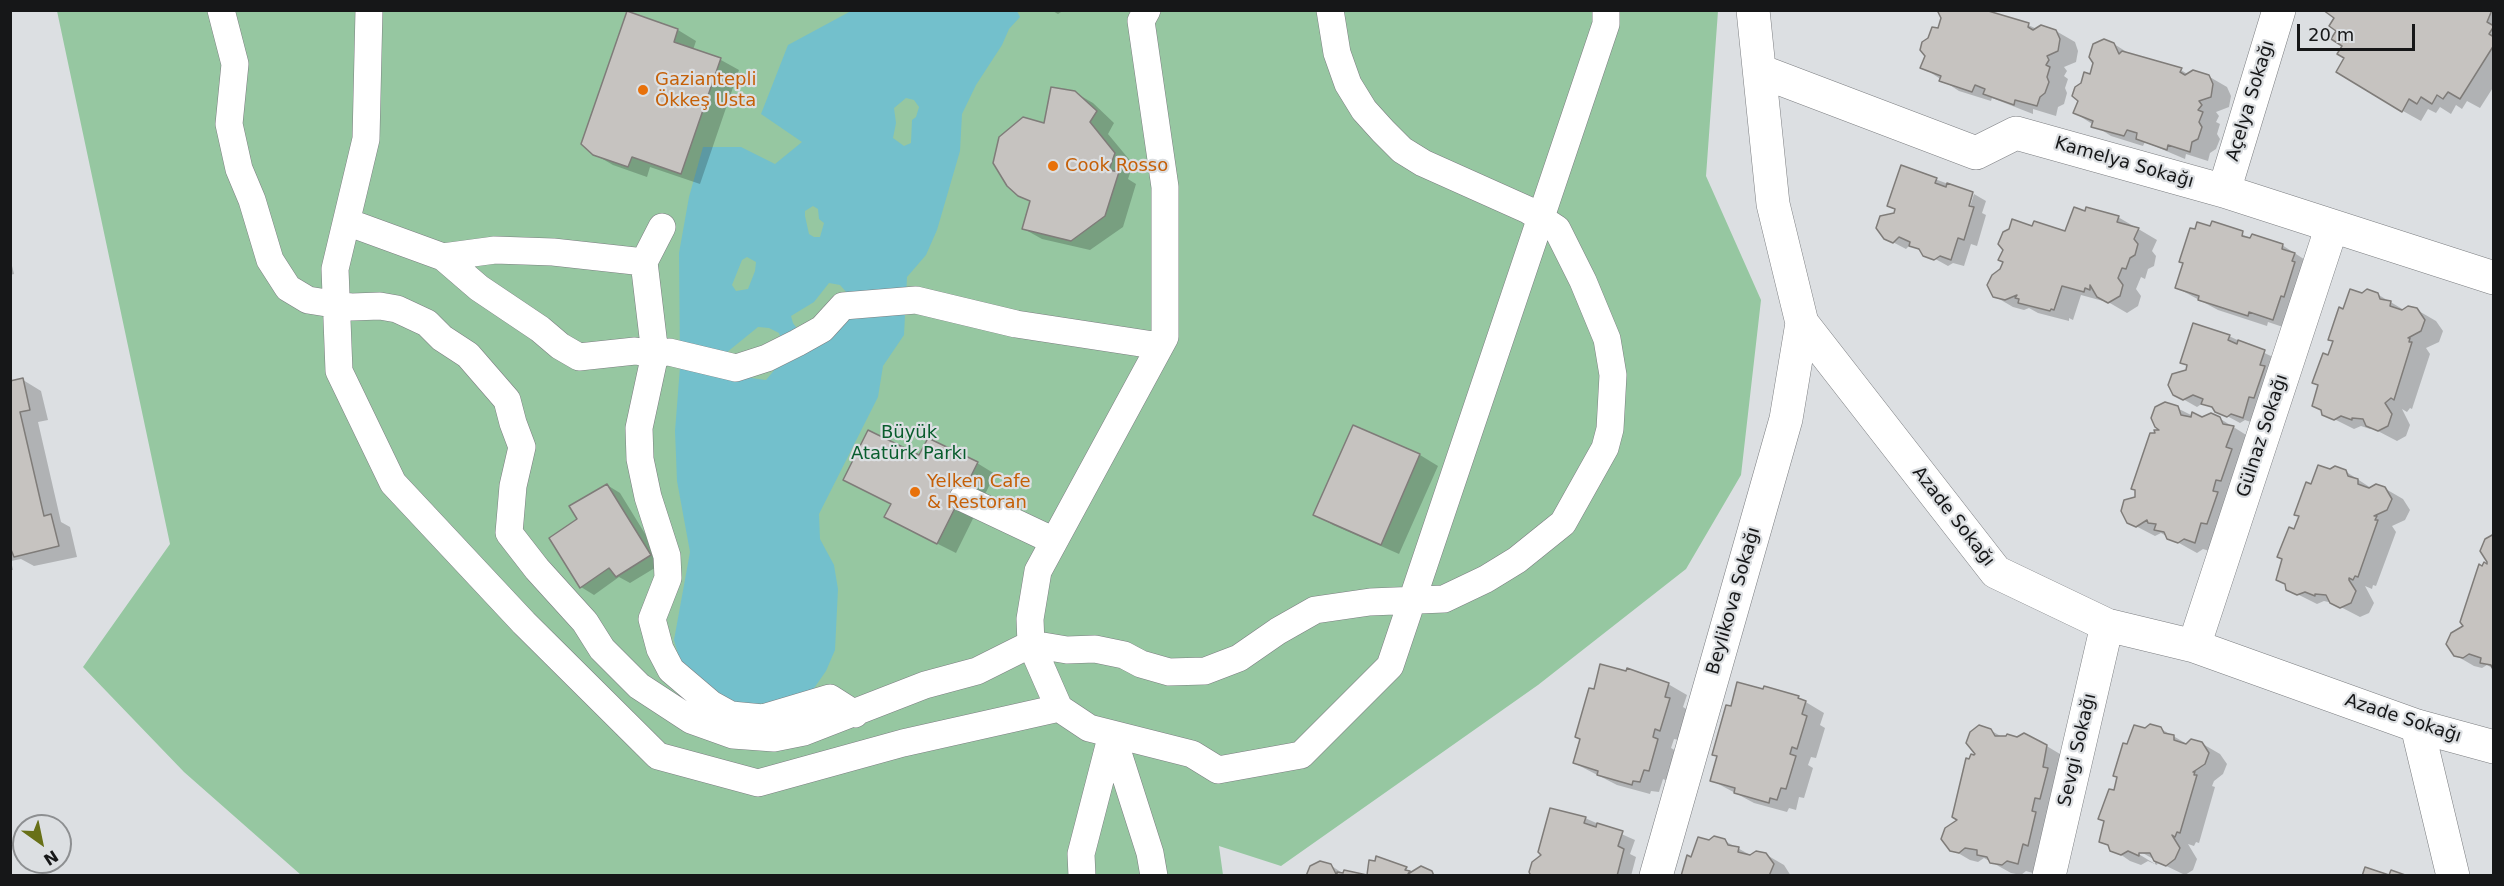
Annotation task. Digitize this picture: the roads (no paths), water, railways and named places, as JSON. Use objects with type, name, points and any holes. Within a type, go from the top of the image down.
[{"type":"street","points":[[220,10],[235,64],[230,124],[239,169],[252,200],[270,260],[288,288],[308,300],[352,307],[380,306],[397,309],[427,323],[442,338],[468,355],[507,400],[522,447],[513,486],[509,533],[537,569],[585,622],[602,649],[639,686],[691,720],[733,735],[774,738],[804,732],[925,685],[977,671],[1031,644],[1067,650],[1105,651],[1124,655],[1141,664],[1169,672],[1205,671],[1239,658],[1278,631],[1315,610],[1370,602],[1444,599],[1486,579],[1517,560],[1563,524],[1605,448],[1610,429],[1613,375],[1607,339],[1557,229],[1541,217],[1423,163],[1402,150],[1364,110],[1348,84],[1337,53],[1330,10]]},
{"type":"street","points":[[369,10],[366,139],[335,269],[339,371],[393,483],[524,623],[658,756],[758,783],[903,743],[1059,708]]},
{"type":"street","points":[[1147,10],[1142,21],[1165,187],[1165,337],[1038,571],[1030,620],[1031,644],[1059,708],[1089,728],[1192,753],[1218,770],[1300,755],[1390,666],[1606,24],[1606,10]]},
{"type":"street","name":"Azade Sokağı","points":[[1753,10],[1773,204],[1802,323],[1996,572],[2107,625],[2194,646],[2417,726],[2493,747]]},
{"type":"street","name":"Açelya Sokağı","points":[[2224,191],[2278,10]]},
{"type":"street","name":"Kamelya Sokağı","points":[[1760,71],[1976,153],[2016,133],[2224,191],[2493,278]]},
{"type":"street","points":[[347,222],[443,257],[479,288],[579,357],[635,351],[655,354],[669,352],[736,368],[787,348],[822,329],[843,306],[916,300],[1016,324],[1161,346]]},
{"type":"street","name":"Gülnaz Sokağı","points":[[2194,646],[2332,226]]},
{"type":"street","points":[[663,227],[644,262],[655,354],[639,429],[640,459],[648,497],[667,556],[668,578],[652,619],[660,649],[671,670],[711,704],[731,715],[763,718],[830,698],[855,714]]},
{"type":"street","points":[[443,257],[495,250],[553,252],[644,262]]},
{"type":"street","name":"Beylikova Sokağı","points":[[1656,876],[1786,419],[1802,323]]},
{"type":"street","points":[[963,498],[1054,541]]},
{"type":"street","name":"Sevgi Sokağı","points":[[2049,876],[2107,625]]},
{"type":"street","points":[[2417,726],[2453,876]]},
{"type":"street","points":[[1082,876],[1081,854],[1113,734]]},
{"type":"street","points":[[1113,734],[1150,853],[1154,876]]},
{"type":"water","points":[[851,11],[1017,11],[1020,17],[1009,29],[962,114],[960,151],[937,230],[926,255],[907,277],[904,335],[883,366],[878,397],[819,514],[820,539],[834,565],[838,589],[835,650],[826,671],[810,694],[786,702],[727,706],[682,668],[674,640],[690,552],[677,481],[675,431],[680,367],[679,253],[689,197],[703,147],[741,147],[775,164],[802,142],[761,114],[788,45]],"holes":[[[906,98],[914,100],[919,107],[916,117],[912,120],[911,143],[904,146],[893,138],[896,123],[894,108]],[[813,206],[818,209],[819,219],[824,223],[820,237],[809,234],[805,211]],[[747,257],[756,262],[755,271],[748,289],[736,291],[732,285],[742,260]],[[829,283],[840,285],[848,294],[798,330],[791,316],[814,302]],[[758,327],[769,328],[779,333],[783,345],[776,368],[766,380],[751,378],[726,353]]]},
{"type":"place","name":"Gaziantepli Ökkeş Usta","points":[[643,90]]},
{"type":"place","name":"Cook Rosso","points":[[1053,166]]},
{"type":"place","name":"Yelken Cafe & Restoran","points":[[915,492]]},
{"type":"park label","name":"Büyük Atatürk Parkı","points":[[909,443]]}]
